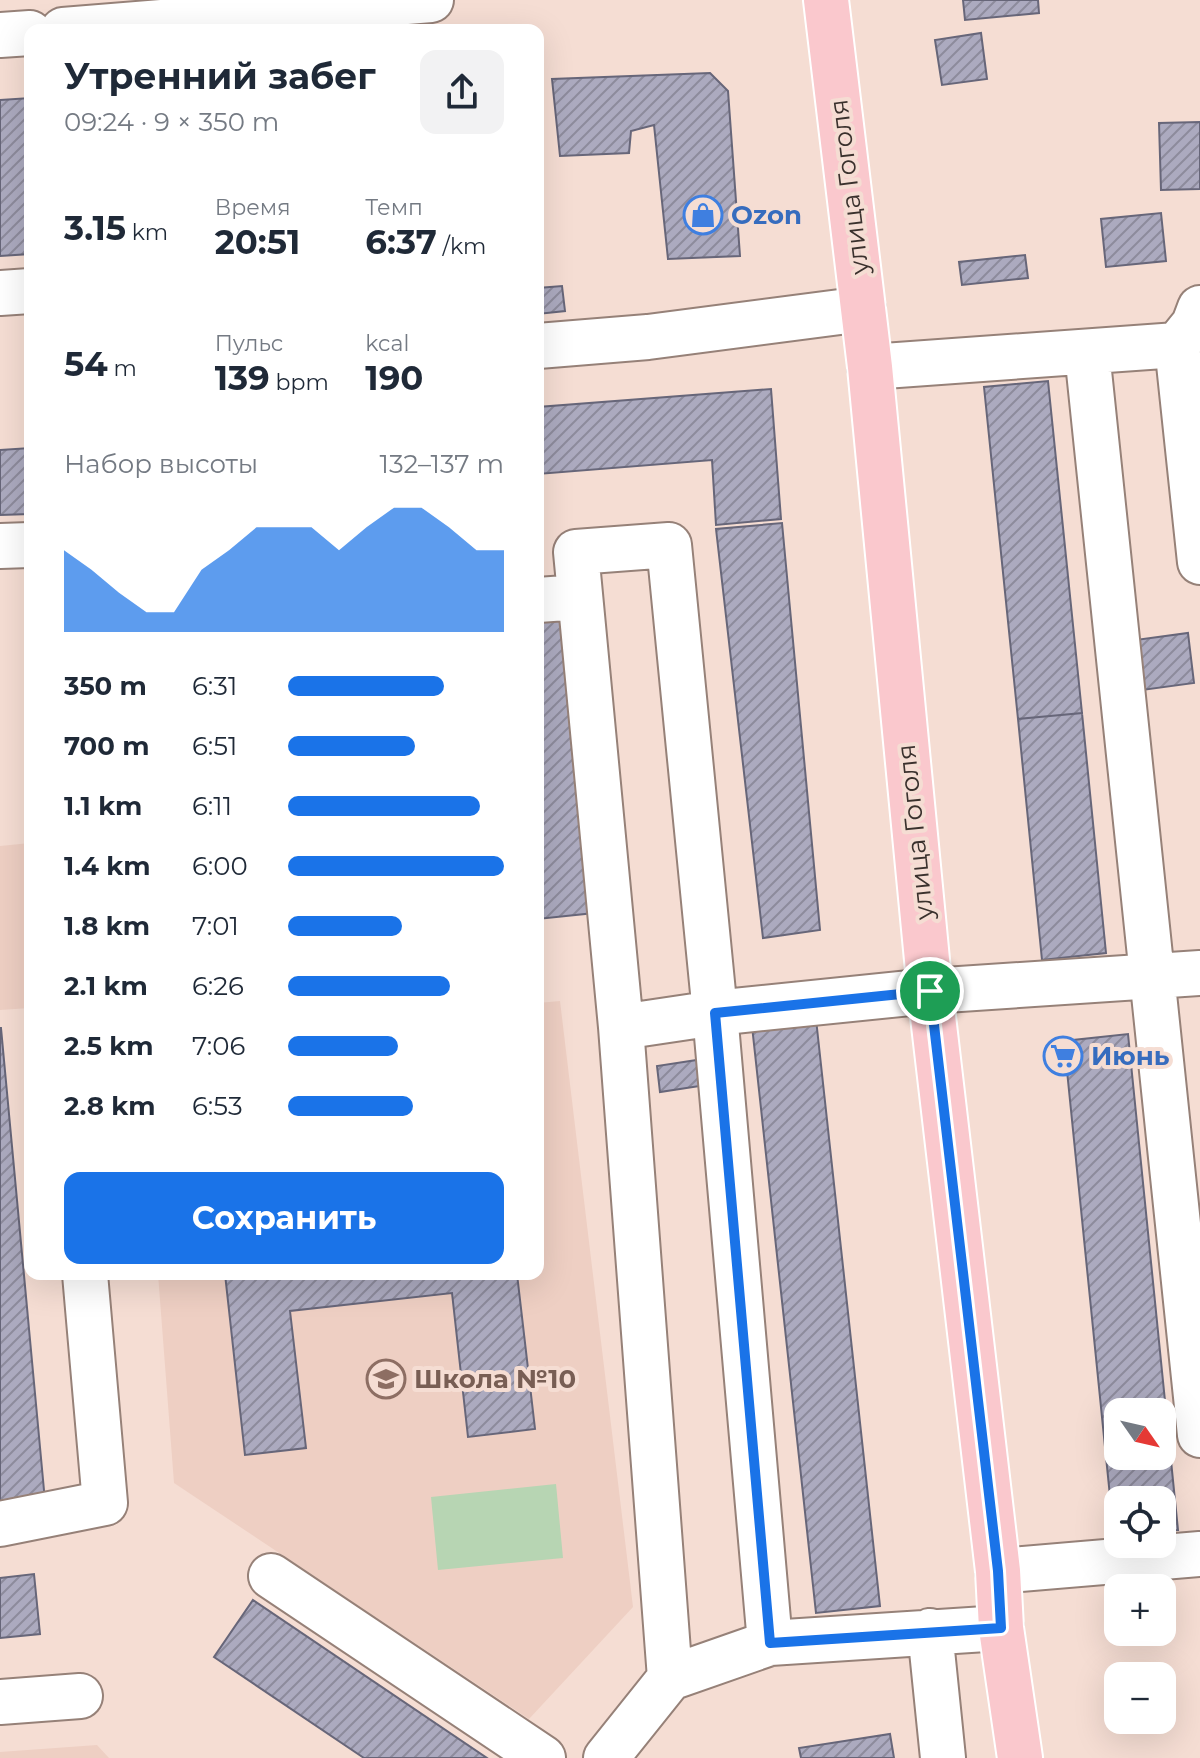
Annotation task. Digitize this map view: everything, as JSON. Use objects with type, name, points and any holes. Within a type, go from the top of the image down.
[{"type":"main road","name":"улица Гоголя","points":[[826,0],[870,367],[930,991],[998,1571],[1001,1628],[1020,1758]]},
{"type":"street","points":[[137,24],[431,0]]},
{"type":"street","points":[[0,35],[24,33]]},
{"type":"street","points":[[0,293],[24,291]]},
{"type":"street","points":[[1200,308],[1194,324],[1177,345],[1200,562]]},
{"type":"street","points":[[544,346],[648,337],[863,309]]},
{"type":"street","points":[[870,367],[1177,345]]},
{"type":"street","points":[[1087,352],[1200,1435]]},
{"type":"street","points":[[0,546],[24,545]]},
{"type":"street","points":[[670,1678],[621,1027],[559,598],[576,552],[669,545],[715,1013],[770,1643]]},
{"type":"street","points":[[621,1027],[715,1013],[930,991],[1200,973]]},
{"type":"street","points":[[0,1524],[105,1503],[86,1280]]},
{"type":"street","points":[[998,1571],[1200,1554]]},
{"type":"street","points":[[271,1576],[543,1758]]},
{"type":"street","points":[[606,1758],[670,1678],[770,1643],[1001,1628]]},
{"type":"street","points":[[930,1631],[943,1758]]},
{"type":"street","points":[[0,1702],[80,1696]]},
{"type":"shaded area","points":[[24,844],[24,1008],[0,1010],[0,846]]},
{"type":"shaded area","name":"Школа №10","points":[[560,1001],[633,1607],[529,1719],[174,1483],[158,1280],[544,1280],[544,1002]]},
{"type":"shaded area","points":[[97,1745],[109,1758],[0,1758],[0,1752]]},
{"type":"green space","points":[[556,1484],[563,1558],[438,1570],[431,1497]]},
{"type":"building","points":[[963,0],[1038,0],[1039,13],[965,20]]},
{"type":"building","points":[[981,33],[987,79],[942,85],[935,40]]},
{"type":"building","points":[[710,73],[728,91],[740,256],[668,259],[654,125],[631,131],[629,153],[560,156],[552,79]]},
{"type":"building","points":[[24,98],[24,254],[0,256],[0,100]]},
{"type":"building","points":[[1200,122],[1200,189],[1161,190],[1159,123]]},
{"type":"building","points":[[1161,213],[1166,261],[1106,267],[1101,219]]},
{"type":"building","points":[[1025,255],[1028,278],[962,285],[959,262]]},
{"type":"building","points":[[562,286],[565,311],[544,313],[544,288]]},
{"type":"building","points":[[1048,381],[1082,713],[1018,719],[984,387]]},
{"type":"building","points":[[771,389],[781,519],[716,525],[712,460],[544,474],[544,407]]},
{"type":"building","points":[[24,448],[24,514],[0,515],[0,450]]},
{"type":"building","points":[[782,523],[820,930],[763,938],[716,529]]},
{"type":"building","points":[[563,609],[594,913],[544,918],[544,611]]},
{"type":"building","points":[[1188,633],[1194,683],[1135,691],[1128,641]]},
{"type":"building","points":[[1082,713],[1106,953],[1042,960],[1018,719]]},
{"type":"building","points":[[816,1019],[880,1606],[816,1613],[752,1026]]},
{"type":"building","points":[[0,1028],[45,1501],[0,1505]]},
{"type":"building","points":[[1128,1034],[1165,1398],[1104,1398],[1104,1437],[1064,1041]]},
{"type":"building","points":[[710,1058],[713,1084],[660,1092],[657,1066]]},
{"type":"building","points":[[226,1280],[518,1280],[535,1429],[468,1437],[452,1293],[290,1311],[306,1448],[245,1455]]},
{"type":"building","points":[[1107,1470],[1172,1470],[1174,1486],[1109,1486]]},
{"type":"building","points":[[34,1574],[40,1634],[0,1638],[0,1578]]},
{"type":"building","points":[[253,1600],[487,1758],[364,1758],[214,1657]]},
{"type":"building","points":[[890,1734],[894,1758],[801,1758],[799,1748]]},
{"type":"place","name":"Ozon","points":[[703,215]]},
{"type":"place","name":"Июнь","points":[[1063,1056]]},
{"type":"place","name":"Школа №10","points":[[386,1379]]},
{"type":"route","points":[[930,991],[998,1571],[1001,1628],[770,1643],[715,1013],[930,991]]}]
